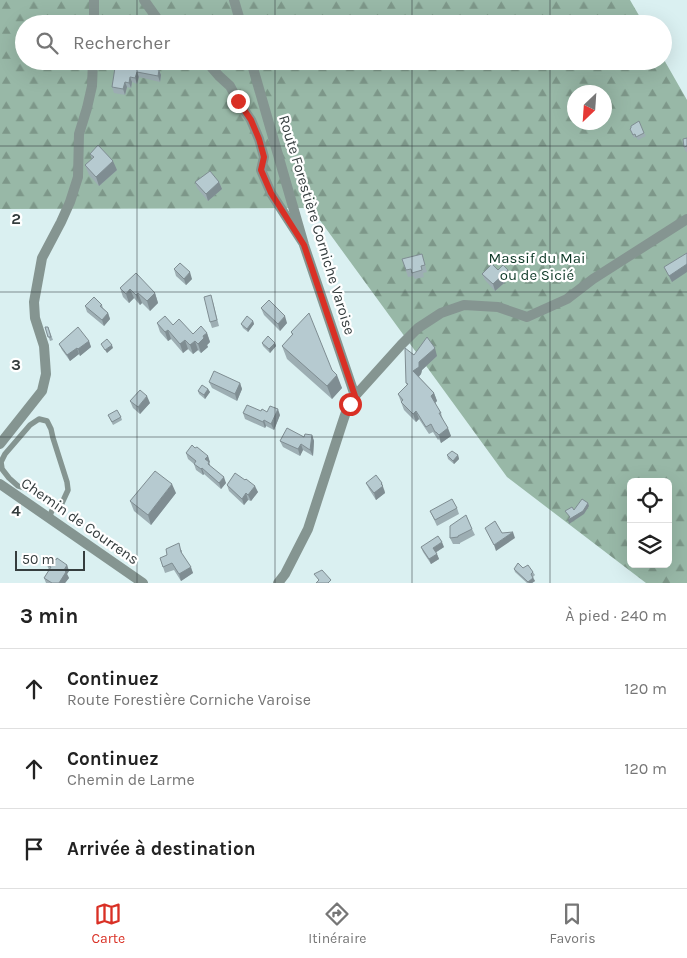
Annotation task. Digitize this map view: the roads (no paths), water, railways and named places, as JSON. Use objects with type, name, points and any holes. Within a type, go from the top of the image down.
[{"type":"street","points":[[94,0],[94,15]]},
{"type":"street","points":[[144,0],[155,15]]},
{"type":"street","points":[[234,0],[238,15]]},
{"type":"street","points":[[0,444],[42,391],[46,374],[44,346],[35,318],[34,302],[42,258],[70,202],[78,177],[80,134],[92,86],[93,70]]},
{"type":"street","points":[[214,70],[230,86],[251,120],[264,157],[261,170],[271,193],[304,245]]},
{"type":"street","name":"Route Forestière Corniche Varoise","points":[[254,70],[304,245],[355,396]]},
{"type":"street","points":[[278,583],[285,574],[308,529],[346,412],[355,396],[418,328],[441,313],[464,304],[498,307],[527,317],[567,299],[592,279],[687,219]]},
{"type":"street","name":"Chemin de Courrens","points":[[0,484],[51,513],[143,583]]},
{"type":"lane","points":[[39,420],[47,421],[52,429],[52,438],[67,482],[68,490],[62,503],[51,513],[50,502],[40,493],[18,486],[2,469],[1,462],[5,454],[30,424],[39,420]]},
{"type":"park label","name":"Massif du Mai ou de Sicié","points":[[537,266]]}]
